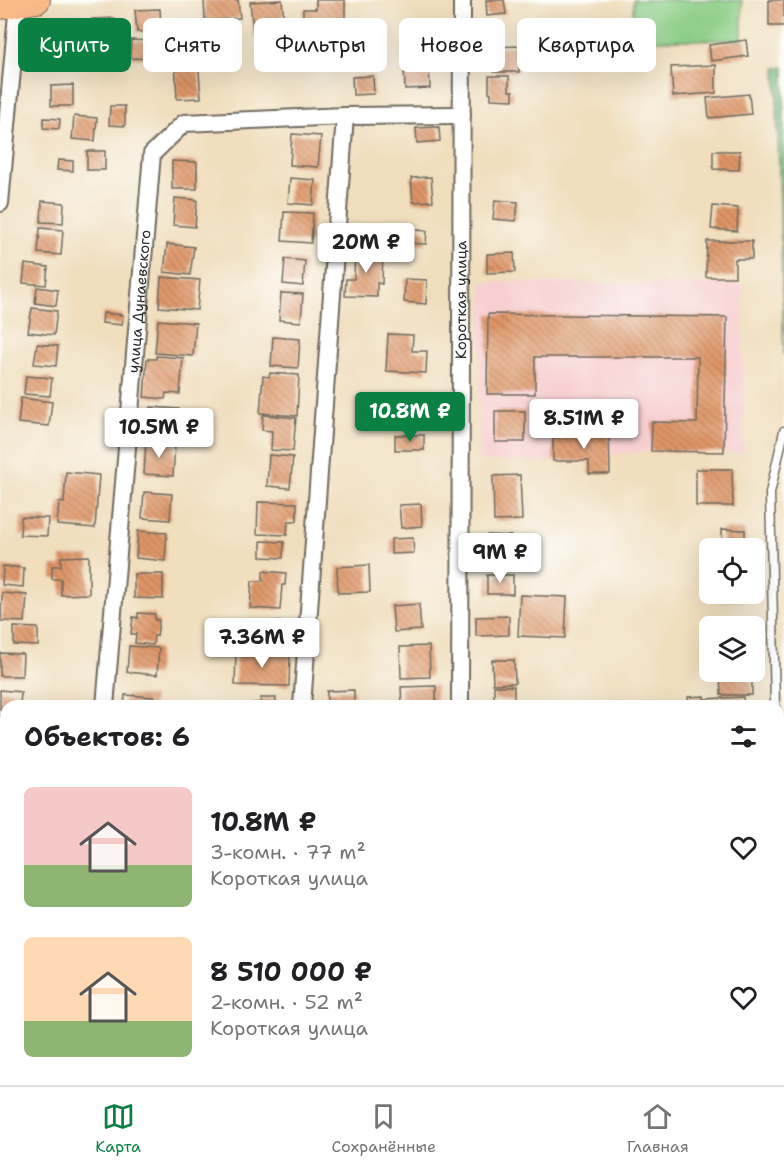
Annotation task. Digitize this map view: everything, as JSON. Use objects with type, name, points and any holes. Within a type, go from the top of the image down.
[{"type":"street","name":"Короткая улица","points":[[460,700],[462,0]]},
{"type":"street","points":[[0,203],[18,3]]},
{"type":"street","points":[[302,700],[345,116],[462,114]]},
{"type":"street","name":"улица Дунаевского","points":[[106,700],[152,154],[184,123],[345,116]]},
{"type":"lane","points":[[775,700],[770,493],[784,431]]},
{"type":"shaded area","points":[[482,282],[743,284],[743,453],[651,451],[610,454],[589,462],[478,461]]},
{"type":"green space","points":[[633,0],[742,0],[742,40],[656,40],[656,18],[633,18]]},
{"type":"green space","points":[[784,67],[784,356],[776,68]]},
{"type":"building","points":[[204,0],[238,0],[240,18],[205,18]]},
{"type":"building","points":[[282,0],[284,18],[254,18],[254,37],[250,2]]},
{"type":"building","points":[[316,0],[345,0],[345,18],[303,18],[303,9],[316,9]]},
{"type":"building","points":[[486,0],[504,0],[506,14],[487,16]]},
{"type":"building","points":[[769,0],[784,0],[784,26],[769,26]]},
{"type":"building","points":[[160,9],[160,18],[143,18],[143,32],[137,32],[135,10]]},
{"type":"building","points":[[131,40],[143,41],[143,59],[131,58]]},
{"type":"building","points":[[746,40],[748,56],[711,61],[709,45]]},
{"type":"building","points":[[517,46],[517,72],[505,72],[505,47]]},
{"type":"building","points":[[716,65],[716,93],[673,96],[671,67]]},
{"type":"building","points":[[176,72],[199,72],[201,98],[177,99]]},
{"type":"building","points":[[404,72],[429,72],[430,88],[405,89]]},
{"type":"building","points":[[373,76],[374,94],[353,95],[352,77]]},
{"type":"building","points":[[489,76],[509,76],[509,91],[513,91],[513,100],[491,99]]},
{"type":"building","points":[[73,85],[73,106],[51,106],[51,86]]},
{"type":"building","points":[[749,94],[751,114],[709,118],[707,98]]},
{"type":"building","points":[[110,106],[125,106],[125,126],[109,125]]},
{"type":"building","points":[[74,116],[97,118],[95,141],[72,139]]},
{"type":"building","points":[[44,118],[60,119],[59,129],[43,128]]},
{"type":"building","points":[[439,127],[440,141],[417,143],[416,128]]},
{"type":"building","points":[[292,134],[321,136],[318,167],[290,165]]},
{"type":"building","points":[[87,151],[105,151],[105,170],[87,170]]},
{"type":"building","points":[[713,151],[740,151],[739,170],[713,169]]},
{"type":"building","points":[[58,160],[73,161],[73,171],[57,170]]},
{"type":"building","points":[[172,161],[197,162],[197,189],[172,189]]},
{"type":"building","points":[[431,177],[433,201],[413,202],[411,178]]},
{"type":"building","points":[[290,178],[315,180],[313,205],[288,203]]},
{"type":"building","points":[[175,198],[197,200],[195,227],[173,225]]},
{"type":"building","points":[[495,200],[518,202],[516,221],[493,219]]},
{"type":"building","points":[[42,201],[64,203],[63,223],[41,222]]},
{"type":"building","points":[[713,206],[738,208],[737,231],[711,229]]},
{"type":"building","points":[[284,212],[313,213],[311,243],[282,241]]},
{"type":"building","points":[[40,228],[63,230],[61,255],[38,253]]},
{"type":"building","points":[[407,229],[427,231],[426,244],[406,243]]},
{"type":"building","points":[[707,241],[752,241],[752,259],[735,259],[735,277],[706,277]]},
{"type":"building","points":[[167,244],[194,247],[190,275],[164,272]]},
{"type":"building","points":[[355,249],[383,250],[382,284],[377,283],[377,297],[345,296],[346,279],[354,279]]},
{"type":"building","points":[[514,253],[515,272],[487,273],[487,254]]},
{"type":"building","points":[[285,259],[305,261],[303,286],[283,284]]},
{"type":"building","points":[[25,264],[48,267],[46,285],[23,283]]},
{"type":"building","points":[[161,277],[200,280],[197,310],[159,307]]},
{"type":"building","points":[[405,279],[427,280],[426,304],[404,302]]},
{"type":"building","points":[[37,287],[58,290],[56,306],[35,303]]},
{"type":"building","points":[[281,293],[303,294],[301,322],[279,320]]},
{"type":"building","points":[[32,308],[57,311],[54,335],[28,332]]},
{"type":"building","points":[[103,313],[123,315],[122,325],[102,323]]},
{"type":"building","points":[[488,314],[727,317],[724,452],[651,451],[652,422],[697,423],[698,357],[535,357],[535,394],[487,394]]},
{"type":"building","points":[[158,320],[196,323],[193,356],[155,353]]},
{"type":"building","points":[[388,334],[413,335],[412,351],[427,351],[426,373],[386,371]]},
{"type":"building","points":[[273,337],[300,339],[298,368],[271,366]]},
{"type":"building","points":[[37,344],[58,346],[56,366],[34,364]]},
{"type":"building","points":[[156,356],[183,358],[180,394],[166,393],[165,399],[144,397],[147,359],[156,359]]},
{"type":"building","points":[[270,373],[299,375],[297,416],[260,413],[263,376],[269,377]]},
{"type":"building","points":[[26,376],[52,378],[50,396],[24,394]]},
{"type":"building","points":[[21,398],[52,402],[49,426],[18,423]]},
{"type":"building","points":[[424,403],[425,418],[401,419],[401,404]]},
{"type":"building","points":[[151,407],[179,409],[177,440],[148,438]]},
{"type":"building","points":[[495,411],[525,411],[525,442],[495,442]]},
{"type":"building","points":[[263,415],[296,418],[293,451],[271,450],[272,431],[262,430]]},
{"type":"building","points":[[609,432],[610,474],[589,474],[589,461],[553,461],[553,433]]},
{"type":"building","points":[[395,435],[424,435],[424,450],[395,450]]},
{"type":"building","points":[[146,442],[175,444],[173,476],[144,474]]},
{"type":"building","points":[[269,455],[293,457],[290,488],[267,486]]},
{"type":"building","points":[[696,469],[732,469],[733,506],[696,506]]},
{"type":"building","points":[[66,472],[99,475],[95,528],[57,525],[59,502],[64,503]]},
{"type":"building","points":[[520,475],[522,520],[494,521],[493,476]]},
{"type":"building","points":[[144,492],[172,494],[170,520],[142,518]]},
{"type":"building","points":[[258,502],[297,503],[297,521],[288,521],[287,535],[257,534]]},
{"type":"building","points":[[421,504],[422,526],[401,528],[399,505]]},
{"type":"building","points":[[21,517],[48,518],[47,536],[20,535]]},
{"type":"building","points":[[722,529],[745,530],[745,538],[722,538]]},
{"type":"building","points":[[138,531],[167,533],[165,561],[136,558]]},
{"type":"building","points":[[487,535],[511,536],[510,560],[486,559]]},
{"type":"building","points":[[413,538],[414,553],[391,554],[391,539]]},
{"type":"building","points":[[261,541],[284,542],[283,558],[261,557]]},
{"type":"building","points":[[89,556],[89,594],[61,595],[61,579],[52,579],[52,566],[61,566],[61,557]]},
{"type":"building","points":[[369,565],[370,592],[338,593],[337,567]]},
{"type":"building","points":[[3,566],[24,568],[23,587],[2,585]]},
{"type":"building","points":[[263,571],[286,573],[285,585],[282,585],[280,610],[250,608],[252,581],[263,581]]},
{"type":"building","points":[[134,574],[163,574],[163,599],[134,598]]},
{"type":"building","points":[[487,575],[513,575],[513,594],[487,594]]},
{"type":"building","points":[[2,593],[27,595],[25,622],[1,621]]},
{"type":"building","points":[[520,595],[567,597],[565,638],[518,636]]},
{"type":"building","points":[[419,604],[421,630],[394,632],[392,606]]},
{"type":"building","points":[[138,613],[155,614],[155,620],[159,620],[153,645],[135,643],[136,634],[131,634],[133,617],[138,618]]},
{"type":"building","points":[[509,616],[509,635],[476,636],[476,617]]},
{"type":"building","points":[[252,621],[281,622],[280,646],[252,646]]},
{"type":"building","points":[[14,627],[38,628],[38,646],[14,645]]},
{"type":"building","points":[[129,646],[159,648],[157,675],[127,672]]},
{"type":"building","points":[[429,646],[430,677],[401,678],[400,647]]},
{"type":"building","points":[[236,652],[290,653],[289,686],[235,685]]},
{"type":"building","points":[[0,653],[23,654],[22,676],[0,676]]},
{"type":"building","points":[[492,660],[514,660],[515,683],[493,684]]},
{"type":"building","points":[[720,682],[752,682],[752,695],[721,695]]},
{"type":"building","points":[[436,686],[436,700],[402,700],[401,687]]},
{"type":"building","points":[[494,686],[514,686],[514,700],[494,700]]},
{"type":"building","points":[[0,690],[21,692],[20,700],[0,700]]},
{"type":"building","points":[[354,690],[354,700],[327,700],[327,691]]},
{"type":"building","points":[[125,695],[154,697],[154,700],[125,700]]},
{"type":"building","points":[[704,696],[704,699],[743,697],[743,700],[688,700],[688,697]]},
{"type":"building","points":[[261,698],[276,698],[276,700],[261,700]]}]
